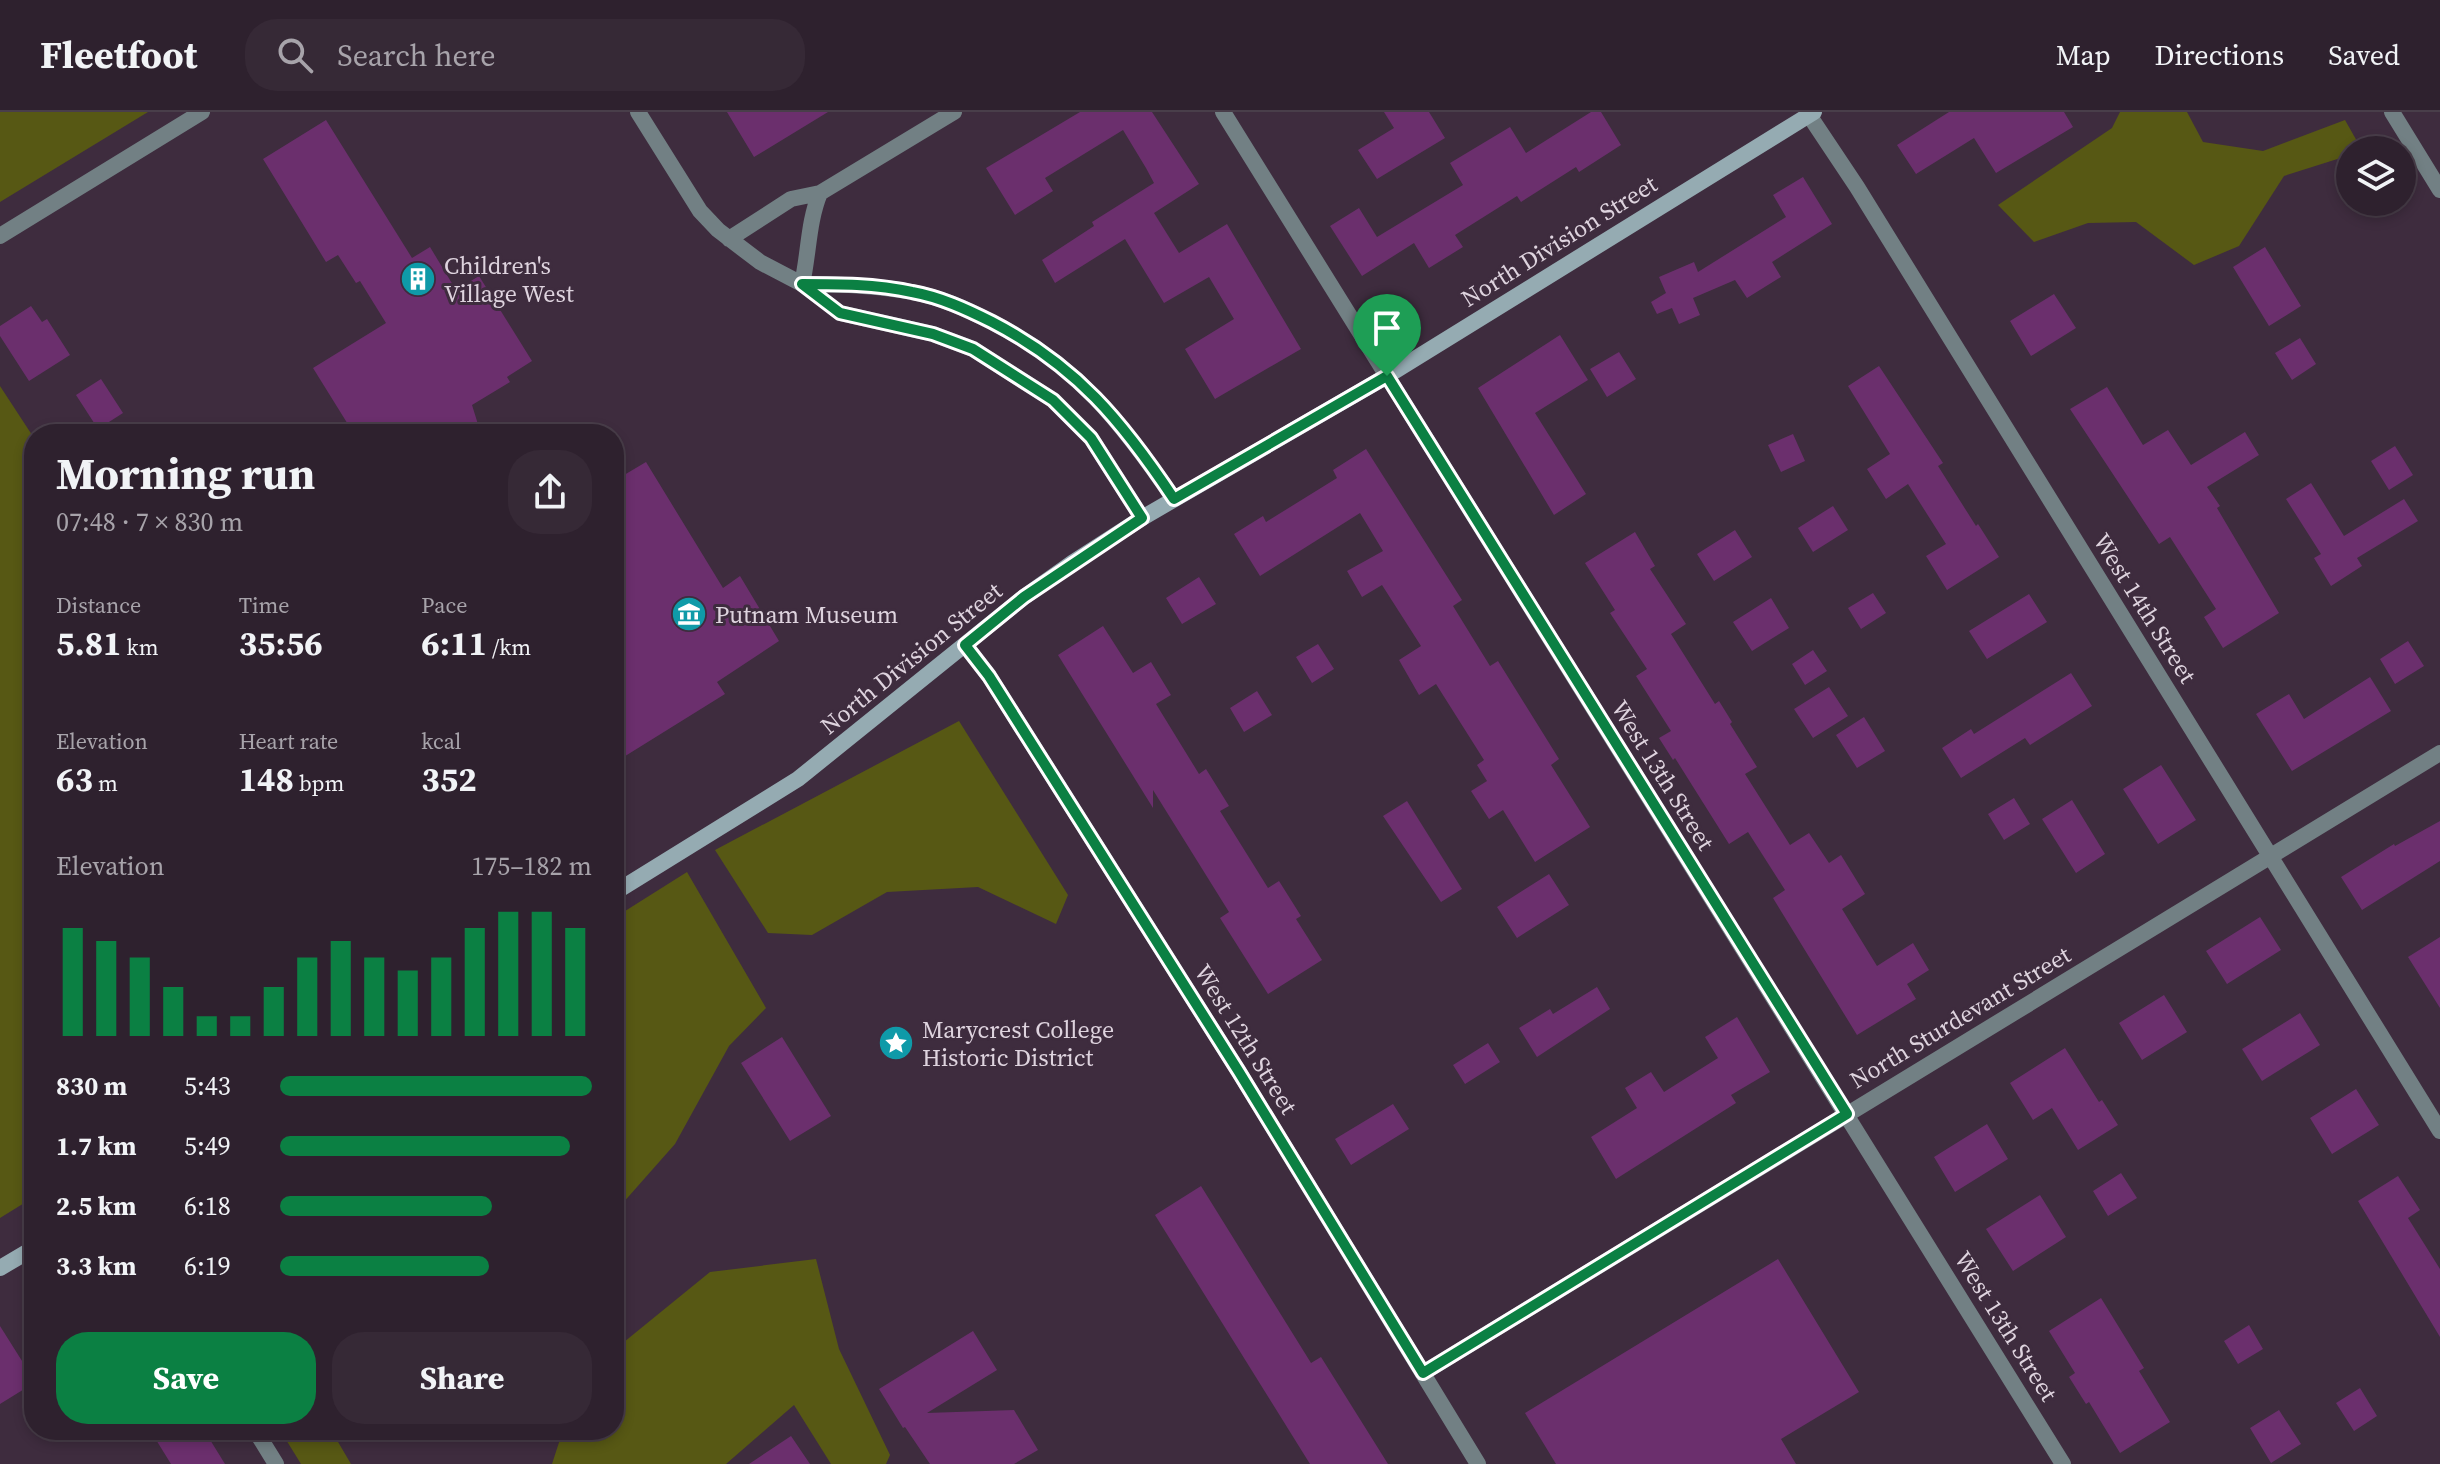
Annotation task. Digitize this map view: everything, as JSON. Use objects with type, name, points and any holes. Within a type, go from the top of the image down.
[{"type":"main road","name":"North Division Street","points":[[624,887],[798,779],[1024,597],[1142,518],[1387,376],[1810,113]]},
{"type":"main road","points":[[0,1268],[24,1254]]},
{"type":"street","points":[[0,236],[202,112]]},
{"type":"street","points":[[638,112],[700,211],[729,239],[760,262],[802,284],[840,313],[933,334],[973,349],[1053,400],[1091,438],[1142,518]]},
{"type":"street","points":[[729,239],[791,199],[820,193],[954,112]]},
{"type":"street","name":"West 13th Street","points":[[1223,112],[2063,1464]]},
{"type":"street","points":[[2392,112],[2440,190]]},
{"type":"street","name":"West 14th Street","points":[[1810,113],[2440,1131]]},
{"type":"street","points":[[802,284],[808,259],[809,226],[820,193]]},
{"type":"street","points":[[802,284],[858,284],[913,292],[960,306],[1010,331],[1053,358],[1100,402],[1136,443],[1174,499]]},
{"type":"street","name":"West 12th Street","points":[[965,645],[989,676],[1231,1058],[1478,1464]]},
{"type":"street","name":"North Sturdevant Street","points":[[1423,1373],[2440,753]]},
{"type":"street","points":[[261,1440],[276,1464]]},
{"type":"shaded area","points":[[0,112],[148,112],[0,202]]},
{"type":"shaded area","points":[[2120,112],[2187,112],[2203,142],[2263,151],[2345,120],[2354,136],[2336,136],[2336,159],[2284,176],[2239,246],[2194,265],[2136,222],[2088,223],[2034,242],[1998,205],[2112,128]]},
{"type":"shaded area","points":[[0,386],[25,424],[24,1203],[0,1218]]},
{"type":"shaded area","points":[[959,721],[1068,895],[1056,924],[978,887],[887,892],[812,935],[768,933],[715,850]]},
{"type":"shaded area","points":[[687,872],[766,1008],[729,1046],[675,1144],[624,1202],[624,912]]},
{"type":"shaded area","points":[[816,1259],[839,1349],[890,1455],[886,1464],[831,1464],[794,1405],[726,1464],[552,1464],[560,1440],[624,1440],[624,1342],[710,1272]]},
{"type":"shaded area","points":[[286,1440],[337,1440],[351,1464],[301,1464]]},
{"type":"building","points":[[727,112],[828,112],[754,157]]},
{"type":"building","points":[[1080,112],[1152,112],[1199,184],[1154,213],[1179,253],[1227,224],[1301,349],[1215,399],[1185,349],[1234,319],[1209,277],[1164,303],[1125,239],[1055,283],[1042,260],[1094,226],[1092,222],[1154,183],[1146,168],[1123,130],[1045,178],[1053,191],[1015,215],[986,168]]},
{"type":"building","points":[[1384,112],[1429,112],[1445,138],[1377,179],[1358,150],[1394,128]]},
{"type":"building","points":[[1591,112],[1601,112],[1621,145],[1579,172],[1576,167],[1521,202],[1517,196],[1455,235],[1463,247],[1429,268],[1414,243],[1362,276],[1330,226],[1359,208],[1377,237],[1463,185],[1450,163],[1510,127],[1526,153]]},
{"type":"building","points":[[1949,112],[2064,112],[2073,127],[1996,173],[1974,138],[1916,174],[1897,145]]},
{"type":"building","name":"Children's Village West","points":[[326,120],[412,258],[430,247],[456,290],[479,276],[532,361],[507,377],[510,382],[472,405],[478,424],[348,424],[313,368],[386,323],[360,281],[356,283],[338,255],[326,262],[263,159]]},
{"type":"building","points":[[1803,177],[1832,224],[1772,262],[1781,277],[1747,298],[1735,280],[1693,298],[1700,315],[1679,324],[1672,308],[1657,314],[1651,302],[1666,293],[1659,277],[1694,262],[1698,272],[1786,217],[1773,195]]},
{"type":"building","points":[[2265,247],[2301,306],[2269,326],[2233,267]]},
{"type":"building","points":[[2054,294],[2076,328],[2031,356],[2010,321]]},
{"type":"building","points":[[31,306],[42,322],[47,319],[70,355],[29,381],[0,336],[0,326]]},
{"type":"building","points":[[1560,335],[1588,380],[1535,413],[1586,494],[1554,515],[1478,388]]},
{"type":"building","points":[[2300,338],[2316,364],[2292,380],[2275,353]]},
{"type":"building","points":[[1619,352],[1636,379],[1607,397],[1590,369]]},
{"type":"building","points":[[1879,366],[1943,463],[1938,466],[1999,557],[1947,590],[1926,556],[1946,544],[1908,484],[1886,499],[1867,469],[1890,454],[1848,386]]},
{"type":"building","points":[[101,379],[123,413],[106,424],[95,424],[76,395]]},
{"type":"building","points":[[2107,387],[2143,445],[2168,430],[2191,465],[2245,432],[2259,455],[2207,487],[2279,613],[2223,648],[2204,617],[2216,609],[2170,537],[2159,544],[2070,409]]},
{"type":"building","points":[[1793,434],[1805,461],[1781,472],[1768,445]]},
{"type":"building","points":[[2395,446],[2413,475],[2389,490],[2371,461]]},
{"type":"building","points":[[1366,449],[1462,600],[1453,606],[1490,666],[1498,661],[1559,759],[1551,765],[1590,827],[1535,862],[1503,810],[1489,819],[1471,791],[1487,781],[1477,765],[1484,760],[1436,684],[1419,695],[1399,660],[1421,646],[1382,585],[1362,597],[1347,571],[1383,551],[1360,513],[1260,576],[1234,534],[1263,516],[1266,522],[1337,478],[1333,470]]},
{"type":"building","name":"Putnam Museum","points":[[646,462],[723,588],[740,576],[779,641],[717,682],[725,694],[624,757],[624,475]]},
{"type":"building","points":[[2311,483],[2344,536],[2404,499],[2418,521],[2357,558],[2362,566],[2331,586],[2314,558],[2321,554],[2286,499]]},
{"type":"building","points":[[1833,506],[1848,530],[1813,552],[1798,528]]},
{"type":"building","points":[[1735,530],[1752,557],[1714,581],[1697,554]]},
{"type":"building","points":[[1635,532],[1655,566],[1650,569],[1686,624],[1671,634],[1715,704],[1719,701],[1732,722],[1730,724],[1757,767],[1745,774],[1790,845],[1809,833],[1829,863],[1841,855],[1865,894],[1842,909],[1877,966],[1913,943],[1929,970],[1907,984],[1916,999],[1857,1035],[1773,898],[1785,890],[1748,832],[1729,844],[1659,738],[1671,731],[1636,676],[1647,669],[1610,613],[1615,610],[1585,563]]},
{"type":"building","points":[[1199,577],[1216,604],[1182,624],[1166,598]]},
{"type":"building","points":[[1873,593],[1886,613],[1861,629],[1848,608]]},
{"type":"building","points":[[2029,594],[2047,622],[1987,659],[1969,631]]},
{"type":"building","points":[[1771,598],[1789,628],[1752,651],[1733,622]]},
{"type":"building","points":[[1103,626],[1133,673],[1151,662],[1171,695],[1156,704],[1199,774],[1206,769],[1229,806],[1220,811],[1268,888],[1279,881],[1301,916],[1296,919],[1322,960],[1268,994],[1220,918],[1229,912],[1153,790],[1153,808],[1058,655]]},
{"type":"building","points":[[2408,641],[2424,666],[2395,684],[2380,659]]},
{"type":"building","points":[[1318,644],[1334,669],[1312,683],[1296,657]]},
{"type":"building","points":[[1813,650],[1827,671],[1805,685],[1792,664]]},
{"type":"building","points":[[2071,673],[2092,706],[2030,745],[2025,738],[1961,778],[1942,748],[1971,729],[1974,734]]},
{"type":"building","points":[[2370,677],[2391,711],[2292,771],[2256,714],[2289,694],[2304,719]]},
{"type":"building","points":[[1829,687],[1848,716],[1813,738],[1794,709]]},
{"type":"building","points":[[1257,691],[1272,715],[1244,732],[1230,708]]},
{"type":"building","points":[[1864,717],[1885,751],[1857,768],[1836,735]]},
{"type":"building","points":[[2161,765],[2196,820],[2158,844],[2123,789]]},
{"type":"building","points":[[2014,798],[2030,824],[2004,840],[1988,814]]},
{"type":"building","points":[[2072,800],[2105,854],[2076,873],[2042,819]]},
{"type":"building","points":[[1407,801],[1462,889],[1441,902],[1383,816]]},
{"type":"building","points":[[2440,821],[2440,861],[2362,910],[2341,877],[2394,844]]},
{"type":"building","points":[[1549,874],[1569,905],[1517,938],[1497,907]]},
{"type":"building","points":[[2260,917],[2281,950],[2227,984],[2206,951]]},
{"type":"building","points":[[2440,937],[2440,1008],[2408,957]]},
{"type":"building","points":[[1597,987],[1610,1009],[1537,1057],[1519,1028],[1550,1009],[1553,1014]]},
{"type":"building","points":[[2164,995],[2187,1032],[2142,1060],[2119,1023]]},
{"type":"building","points":[[2300,1013],[2320,1045],[2262,1081],[2242,1049]]},
{"type":"building","points":[[1737,1017],[1770,1072],[1731,1095],[1736,1103],[1616,1179],[1591,1137],[1637,1108],[1625,1088],[1651,1072],[1664,1092],[1718,1058],[1705,1037]]},
{"type":"building","points":[[782,1037],[831,1116],[790,1141],[741,1063]]},
{"type":"building","points":[[1488,1043],[1500,1062],[1465,1084],[1453,1065]]},
{"type":"building","points":[[2065,1048],[2099,1102],[2102,1100],[2118,1125],[2078,1150],[2052,1108],[2033,1120],[2010,1083]]},
{"type":"building","points":[[2356,1089],[2379,1125],[2332,1154],[2310,1118]]},
{"type":"building","points":[[1393,1104],[1409,1129],[1351,1165],[1335,1139]]},
{"type":"building","points":[[1987,1124],[2008,1159],[1955,1192],[1934,1157]]},
{"type":"building","points":[[2121,1173],[2137,1198],[2108,1216],[2093,1191]]},
{"type":"building","points":[[2398,1176],[2420,1210],[2408,1218],[2440,1269],[2440,1337],[2358,1201]]},
{"type":"building","points":[[1201,1186],[1311,1363],[1321,1357],[1388,1464],[1310,1464],[1155,1215]]},
{"type":"building","points":[[2040,1195],[2066,1237],[2013,1271],[1986,1229]]},
{"type":"building","points":[[1778,1259],[1859,1392],[1781,1439],[1796,1464],[1556,1464],[1525,1413]]},
{"type":"building","points":[[2101,1298],[2144,1368],[2139,1371],[2170,1422],[2120,1453],[2089,1402],[2086,1404],[2069,1377],[2075,1373],[2049,1331]]},
{"type":"building","points":[[2249,1325],[2263,1349],[2238,1364],[2224,1341]]},
{"type":"building","points":[[0,1326],[24,1364],[24,1389],[0,1404]]},
{"type":"building","points":[[973,1331],[997,1370],[927,1413],[1014,1410],[1038,1450],[1014,1464],[930,1464],[879,1389]]},
{"type":"building","points":[[2360,1388],[2377,1416],[2354,1431],[2336,1403]]},
{"type":"building","points":[[2279,1410],[2301,1444],[2271,1463],[2250,1428]]},
{"type":"building","points":[[791,1436],[810,1464],[749,1464]]},
{"type":"building","points":[[156,1440],[210,1440],[225,1464],[171,1464]]},
{"type":"place","name":"Children's Village West","points":[[418,279]]},
{"type":"place","name":"Putnam Museum","points":[[689,614]]},
{"type":"place","name":"Marycrest College Historic District","points":[[896,1043]]},
{"type":"route","points":[[802,284],[858,284],[913,292],[960,306],[1010,331],[1053,358],[1100,402],[1136,443],[1174,499],[1387,376],[1847,1114],[1423,1373],[1239,1072],[989,676],[965,645],[1024,597],[1142,518],[1091,438],[1053,400],[973,349],[933,334],[840,313],[802,284]]}]
